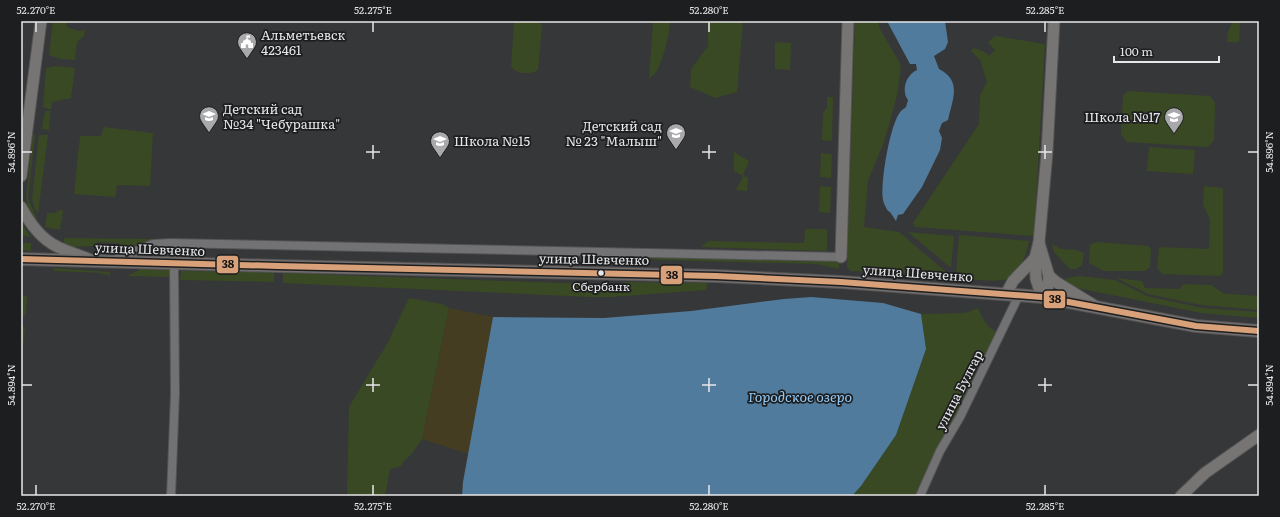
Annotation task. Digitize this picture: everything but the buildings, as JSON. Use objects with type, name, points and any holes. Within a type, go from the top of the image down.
[{"type":"main road","name":"улица Шевченко","points":[[21,259],[174,264],[716,276],[840,282],[1042,297],[1196,326],[1259,331]]},
{"type":"street","points":[[21,176],[41,21]]},
{"type":"street","points":[[112,261],[153,244],[170,243],[841,257],[848,21]]},
{"type":"street","points":[[1042,297],[1036,279],[1035,258],[1039,242],[1047,152],[1054,21]]},
{"type":"street","points":[[21,207],[26,217],[36,230],[55,246],[93,261]]},
{"type":"street","points":[[1039,242],[1048,276],[1048,286],[1042,297]]},
{"type":"street","points":[[1006,294],[1013,281],[1035,258]]},
{"type":"street","points":[[171,496],[175,394],[174,264]]},
{"type":"street","points":[[1048,276],[1097,307]]},
{"type":"street","name":"улица Булгар","points":[[920,496],[940,451],[960,418],[1019,295]]},
{"type":"street","points":[[1181,496],[1205,473],[1259,435]]},
{"type":"green space","points":[[53,21],[66,21],[67,27],[78,31],[85,30],[84,36],[77,42],[75,60],[61,59],[49,55]]},
{"type":"green space","points":[[516,21],[539,21],[542,26],[538,69],[535,72],[522,73],[516,71],[511,66],[514,24]]},
{"type":"green space","points":[[653,21],[670,21],[670,26],[666,47],[659,67],[649,79]]},
{"type":"green space","points":[[708,21],[743,21],[737,92],[715,98],[690,87],[691,69],[708,46]]},
{"type":"green space","points":[[855,21],[878,21],[880,29],[901,65],[897,96],[884,142],[868,181],[864,227],[899,232],[951,276],[851,271],[847,267]]},
{"type":"green space","points":[[1233,21],[1240,22],[1239,42],[1227,42],[1228,32]]},
{"type":"green space","points":[[995,36],[1045,44],[1034,236],[915,227],[913,223],[979,124],[980,95],[987,82],[980,60],[971,51],[974,48],[985,52],[989,56],[995,50],[988,42]]},
{"type":"green space","points":[[775,42],[791,43],[790,70],[775,69]]},
{"type":"green space","points":[[56,66],[75,68],[71,98],[52,102],[51,110],[43,107],[46,68]]},
{"type":"green space","points":[[1128,91],[1210,96],[1215,103],[1214,141],[1207,147],[1127,142],[1121,134],[1123,96]]},
{"type":"green space","points":[[827,97],[833,97],[832,141],[822,140],[823,113],[827,107]]},
{"type":"green space","points":[[45,111],[50,111],[49,130],[42,129]]},
{"type":"green space","points":[[104,127],[153,133],[150,186],[117,185],[115,197],[74,194],[80,136],[101,136]]},
{"type":"green space","points":[[33,134],[35,135],[28,198],[37,219],[36,224],[28,209],[26,198]]},
{"type":"green space","points":[[39,135],[48,135],[38,214],[32,199]]},
{"type":"green space","points":[[1149,147],[1195,150],[1193,174],[1147,171]]},
{"type":"green space","points":[[734,152],[749,161],[743,175],[748,178],[747,191],[736,190],[743,176],[734,171]]},
{"type":"green space","points":[[821,153],[832,154],[831,178],[820,177]]},
{"type":"green space","points":[[820,186],[831,187],[830,213],[819,212]]},
{"type":"green space","points":[[1204,186],[1223,188],[1223,273],[1220,276],[1162,274],[1157,268],[1159,247],[1209,249],[1210,219],[1203,205]]},
{"type":"green space","points":[[60,210],[63,211],[60,229],[45,227],[47,213],[55,213]]},
{"type":"green space","points":[[22,221],[24,227],[31,237],[21,235]]},
{"type":"green space","points":[[805,229],[827,229],[827,251],[701,247],[708,241],[804,243]]},
{"type":"green space","points":[[908,232],[954,236],[951,268]]},
{"type":"green space","points":[[959,235],[1029,241],[1021,266],[1012,277],[993,281],[977,280],[956,278]]},
{"type":"green space","points":[[64,238],[157,239],[133,246],[120,246],[119,243],[97,242],[96,246],[66,247],[64,244]]},
{"type":"green space","points":[[1096,242],[1148,246],[1151,249],[1150,267],[1145,271],[1104,271],[1089,263],[1090,245]]},
{"type":"green space","points":[[21,243],[31,243],[31,251],[21,250]]},
{"type":"green space","points":[[1052,244],[1061,249],[1076,250],[1084,253],[1082,265],[1076,269],[1070,269],[1054,252]]},
{"type":"green space","points":[[650,256],[839,261],[839,269],[816,264],[660,260],[650,259]]},
{"type":"green space","points":[[54,268],[110,272],[110,276],[101,273],[54,271]]},
{"type":"green space","points":[[141,269],[169,270],[169,277],[127,276]]},
{"type":"green space","points":[[181,271],[274,272],[274,282],[180,280]]},
{"type":"green space","points":[[283,273],[589,284],[590,291],[608,292],[623,282],[707,283],[706,290],[611,297],[590,297],[283,283]]},
{"type":"green space","points":[[1080,276],[1115,280],[1147,296],[1203,308],[1259,312],[1259,318],[1201,313],[1077,288],[1066,283],[1065,281],[1067,278]]},
{"type":"green space","points":[[1116,278],[1142,281],[1145,288],[1180,289],[1183,284],[1211,285],[1224,294],[1259,296],[1259,310],[1201,305],[1148,294]]},
{"type":"green space","points":[[21,295],[27,296],[26,314],[24,316],[21,315]]},
{"type":"green space","points":[[409,298],[442,304],[449,308],[422,439],[401,466],[390,469],[385,496],[347,496],[349,407],[388,342]]},
{"type":"green space","points":[[978,308],[987,325],[997,332],[962,409],[916,496],[852,496],[861,486],[896,435],[926,349],[921,314],[965,313]]},
{"type":"green space","points":[[21,326],[25,327],[21,366]]},
{"type":"sand","points":[[449,308],[493,317],[468,454],[422,439]]},
{"type":"water","points":[[887,21],[945,21],[948,42],[945,49],[934,56],[939,69],[951,79],[954,91],[948,120],[942,123],[939,131],[942,138],[940,150],[922,187],[903,214],[898,215],[896,221],[887,210],[883,200],[882,192],[884,168],[893,128],[901,111],[906,107],[908,100],[905,92],[907,79],[917,70],[916,64],[910,64]]},
{"type":"water","name":"Городское озеро","points":[[811,297],[883,303],[921,314],[926,349],[896,435],[861,486],[852,496],[462,496],[463,482],[493,317],[604,318],[691,311]]},
{"type":"transit line","name":"38","points":[[21,259],[716,276],[841,282],[1042,297],[1196,326],[1259,331]]},
{"type":"place","name":"Альметьевск 423461","points":[[247,59]]},
{"type":"place","name":"Детский сад №34 \"Чебурашка\"","points":[[209,133]]},
{"type":"place","name":"Школа №17","points":[[1174,134]]},
{"type":"place","name":"Детский сад № 23 \"Малыш\"","points":[[676,150]]},
{"type":"place","name":"Школа №15","points":[[440,158]]},
{"type":"place","name":"Сбербанк","points":[[601,273]]}]
